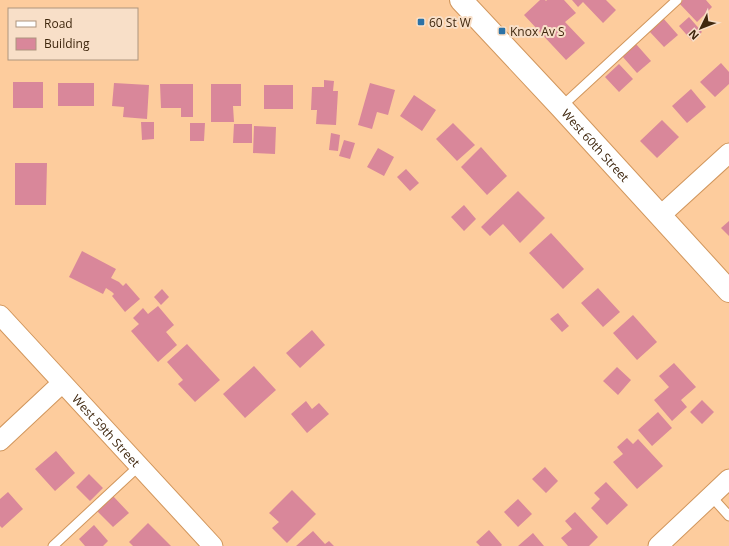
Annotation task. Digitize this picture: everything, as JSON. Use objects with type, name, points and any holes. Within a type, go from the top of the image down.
[{"type":"street","name":"West 60th Street","points":[[461,0],[729,291]]},
{"type":"street","points":[[660,216],[729,153]]},
{"type":"street","name":"West 59th Street","points":[[0,315],[213,546]]},
{"type":"street","points":[[0,441],[62,383]]},
{"type":"street","points":[[658,546],[729,479]]},
{"type":"lane","points":[[561,107],[677,0]]},
{"type":"lane","points":[[53,546],[139,466]]},
{"type":"lane","points":[[711,496],[729,516]]},
{"type":"building","points":[[540,0],[564,0],[576,13],[565,22],[585,43],[566,60],[524,15]]},
{"type":"building","points":[[572,0],[606,0],[616,10],[603,23],[583,2],[578,7]]},
{"type":"building","points":[[683,0],[706,0],[712,7],[697,22],[679,3]]},
{"type":"building","points":[[689,17],[702,32],[692,41],[679,26]]},
{"type":"building","points":[[663,18],[678,35],[664,47],[649,31]]},
{"type":"building","points":[[636,44],[651,61],[637,73],[622,56]]},
{"type":"building","points":[[721,63],[729,72],[729,84],[715,97],[700,82]]},
{"type":"building","points":[[619,64],[633,79],[619,92],[605,77]]},
{"type":"building","points":[[324,80],[334,81],[333,91],[338,91],[336,125],[316,124],[317,110],[311,110],[312,87],[324,87]]},
{"type":"building","points":[[13,82],[43,82],[43,108],[13,108]]},
{"type":"building","points":[[58,83],[94,83],[94,106],[58,106]]},
{"type":"building","points":[[114,83],[149,85],[147,119],[123,117],[124,107],[112,106]]},
{"type":"building","points":[[370,83],[395,90],[388,115],[377,112],[372,129],[358,125]]},
{"type":"building","points":[[160,84],[193,84],[193,117],[181,117],[181,108],[161,108]]},
{"type":"building","points":[[211,84],[241,84],[241,106],[233,106],[234,122],[211,122]]},
{"type":"building","points":[[264,85],[293,85],[293,109],[264,109]]},
{"type":"building","points":[[691,89],[706,107],[687,123],[672,106]]},
{"type":"building","points":[[414,95],[436,110],[422,131],[400,116]]},
{"type":"building","points":[[662,120],[679,137],[657,158],[640,141]]},
{"type":"building","points":[[141,122],[154,122],[154,139],[142,140]]},
{"type":"building","points":[[190,123],[205,123],[204,141],[190,141]]},
{"type":"building","points":[[453,123],[475,145],[457,161],[436,139]]},
{"type":"building","points":[[234,124],[252,124],[252,143],[233,143]]},
{"type":"building","points":[[254,126],[276,127],[275,154],[253,153]]},
{"type":"building","points":[[331,133],[340,135],[338,151],[329,150]]},
{"type":"building","points":[[344,140],[355,143],[350,159],[339,156]]},
{"type":"building","points":[[481,147],[507,176],[487,195],[461,167]]},
{"type":"building","points":[[378,148],[394,157],[384,176],[367,167]]},
{"type":"building","points":[[15,163],[47,163],[46,205],[15,205]]},
{"type":"building","points":[[406,169],[419,183],[410,191],[397,177]]},
{"type":"building","points":[[518,191],[545,218],[520,243],[503,224],[490,236],[481,227]]},
{"type":"building","points":[[464,205],[476,219],[464,231],[451,217]]},
{"type":"building","points":[[729,221],[729,236],[721,228]]},
{"type":"building","points":[[551,233],[584,269],[563,289],[529,253]]},
{"type":"building","points":[[82,251],[116,269],[111,278],[123,286],[126,283],[140,299],[125,312],[112,296],[114,294],[106,288],[103,294],[69,277]]},
{"type":"building","points":[[598,288],[620,312],[603,327],[581,303]]},
{"type":"building","points":[[162,289],[169,297],[161,305],[154,297]]},
{"type":"building","points":[[158,306],[174,325],[166,332],[177,345],[158,362],[131,331],[139,324],[133,318],[143,308],[148,314]]},
{"type":"building","points":[[558,313],[569,326],[562,332],[550,319]]},
{"type":"building","points":[[633,315],[657,342],[637,360],[613,333]]},
{"type":"building","points":[[312,330],[325,345],[300,368],[286,353]]},
{"type":"building","points":[[187,344],[220,380],[195,402],[178,384],[183,380],[167,362]]},
{"type":"building","points":[[674,363],[696,387],[681,400],[687,407],[672,421],[654,400],[669,387],[659,376]]},
{"type":"building","points":[[254,366],[276,390],[245,418],[223,394]]},
{"type":"building","points":[[617,367],[631,380],[618,395],[603,381]]},
{"type":"building","points":[[702,400],[714,412],[702,424],[690,412]]},
{"type":"building","points":[[306,401],[312,409],[319,403],[329,414],[307,433],[291,414]]},
{"type":"building","points":[[658,412],[672,428],[652,446],[638,430]]},
{"type":"building","points":[[627,438],[633,444],[638,439],[663,466],[637,489],[613,462],[623,454],[617,447]]},
{"type":"building","points":[[56,451],[75,473],[55,491],[35,469]]},
{"type":"building","points":[[545,467],[558,481],[546,493],[532,479]]},
{"type":"building","points":[[89,474],[103,488],[90,501],[76,487]]},
{"type":"building","points":[[606,482],[628,505],[607,525],[591,508],[600,499],[594,493]]},
{"type":"building","points":[[292,490],[316,514],[287,543],[272,528],[279,522],[269,513]]},
{"type":"building","points":[[8,492],[23,509],[2,528],[0,526],[0,499]]},
{"type":"building","points":[[113,496],[129,513],[113,527],[97,511]]},
{"type":"building","points":[[518,499],[532,514],[518,527],[504,512]]},
{"type":"building","points":[[575,512],[598,537],[589,546],[568,546],[561,538],[572,529],[565,521]]},
{"type":"building","points":[[148,523],[171,546],[133,546],[129,542]]},
{"type":"building","points":[[94,525],[108,541],[103,546],[85,546],[79,539]]},
{"type":"building","points":[[489,530],[502,545],[501,546],[480,546],[476,542]]},
{"type":"building","points":[[313,531],[325,544],[329,541],[334,546],[296,546]]},
{"type":"building","points":[[533,533],[544,546],[518,546]]},
{"type":"place","name":"60 St W","points":[[421,22]]},
{"type":"place","name":"Knox Av S","points":[[502,31]]}]
